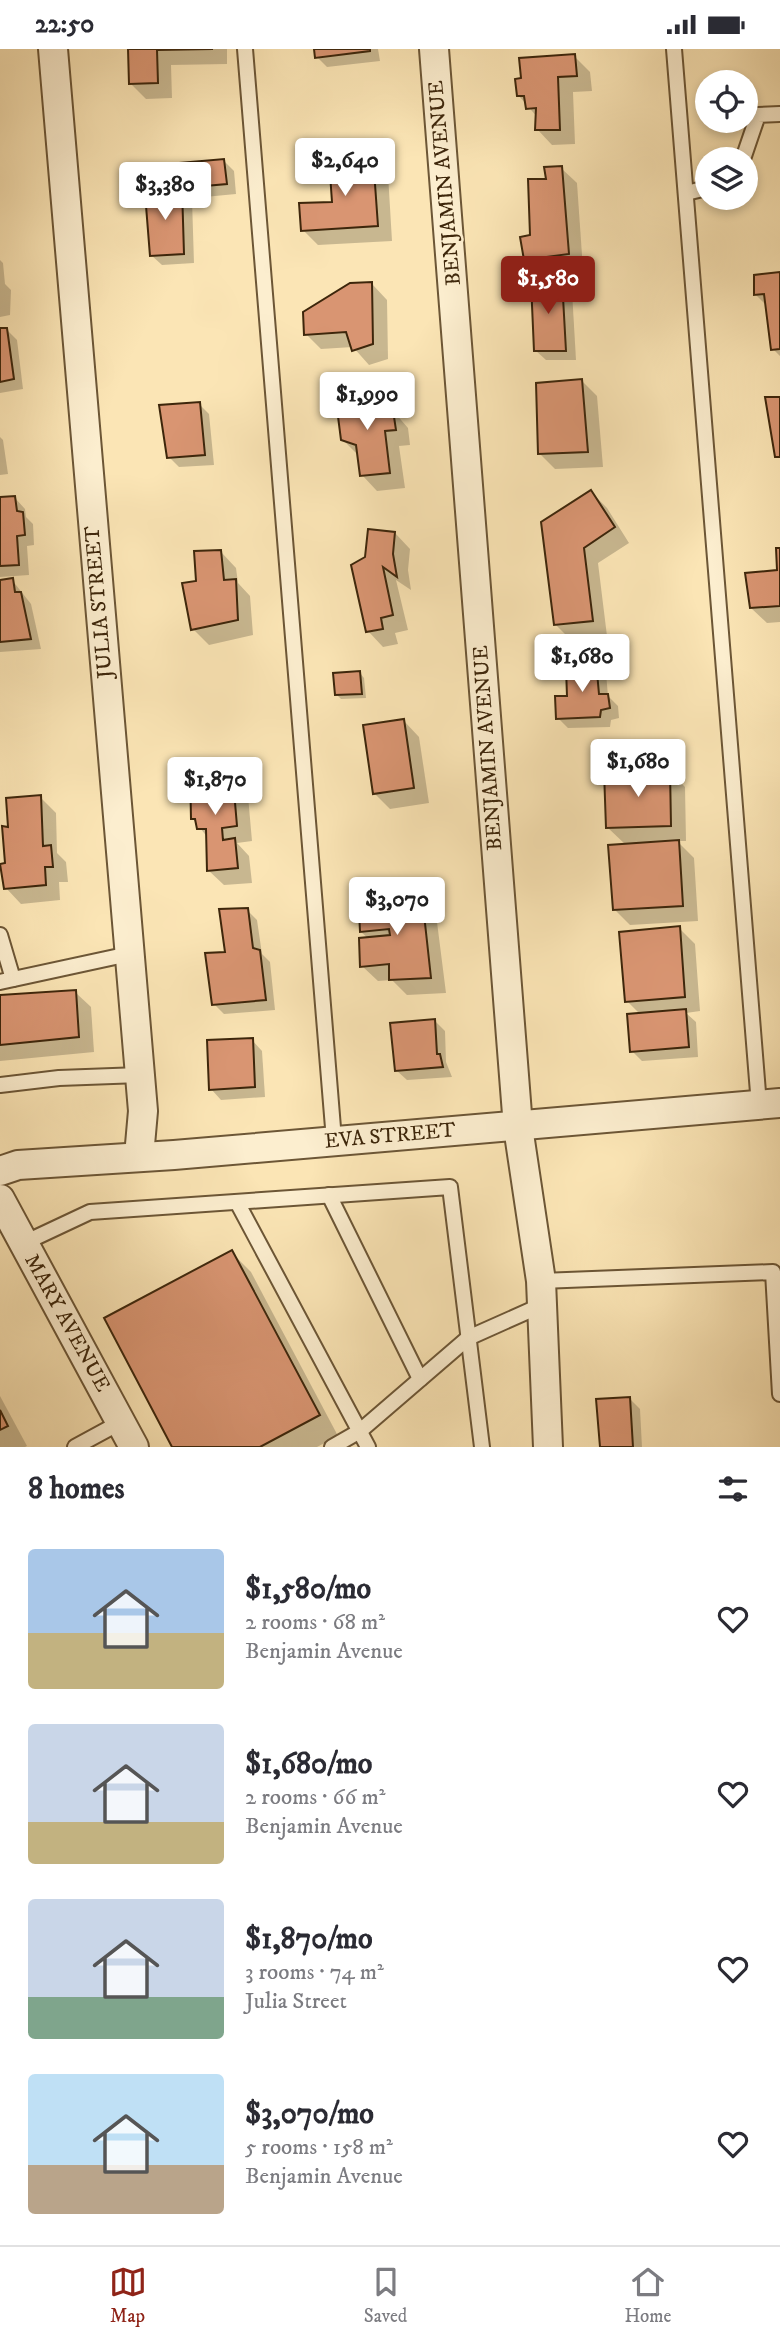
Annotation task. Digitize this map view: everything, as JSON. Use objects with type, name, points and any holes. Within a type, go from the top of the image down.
[{"type":"street","name":"JULIA STREET","points":[[53,49],[143,1111],[139,1156]]},
{"type":"street","name":"BENJAMIN AVENUE","points":[[434,49],[518,1127],[541,1293],[548,1447]]},
{"type":"street","name":"EVA STREET","points":[[0,1171],[18,1165],[518,1127],[770,1104]]},
{"type":"street","name":"MARY AVENUE","points":[[0,1199],[135,1447]]},
{"type":"lane","points":[[246,49],[334,1140]]},
{"type":"lane","points":[[674,49],[770,1104]]},
{"type":"lane","points":[[747,147],[758,115],[780,114]]},
{"type":"lane","points":[[686,193],[695,191]]},
{"type":"lane","points":[[0,936],[7,980],[129,954]]},
{"type":"lane","points":[[0,1085],[59,1078],[140,1075]]},
{"type":"lane","points":[[23,1243],[90,1212],[450,1187],[482,1447]]},
{"type":"lane","points":[[329,1195],[420,1379]]},
{"type":"lane","points":[[237,1202],[368,1447]]},
{"type":"lane","points":[[332,1447],[360,1431],[468,1338],[541,1293],[773,1272],[780,1394]]},
{"type":"lane","points":[[75,1447],[121,1422]]},
{"type":"building","points":[[128,49],[213,49],[157,50],[158,83],[129,84]]},
{"type":"building","points":[[314,49],[370,49],[370,51],[315,58]]},
{"type":"building","points":[[575,54],[577,76],[558,77],[560,130],[535,130],[536,108],[526,109],[524,96],[517,96],[515,79],[521,78],[519,58]]},
{"type":"building","points":[[373,156],[378,226],[301,231],[299,203],[332,202],[329,159]]},
{"type":"building","points":[[224,159],[227,184],[182,188],[180,163]]},
{"type":"building","points":[[562,166],[569,254],[524,260],[520,237],[530,235],[528,179],[546,179],[544,167]]},
{"type":"building","points":[[182,188],[184,254],[150,256],[145,193]]},
{"type":"building","points":[[780,272],[780,349],[771,350],[764,294],[754,295],[754,275]]},
{"type":"building","points":[[562,279],[566,351],[534,351],[531,282]]},
{"type":"building","points":[[372,282],[373,344],[352,351],[346,332],[304,335],[303,312],[350,283]]},
{"type":"building","points":[[0,328],[7,328],[14,379],[0,382]]},
{"type":"building","points":[[582,379],[588,452],[538,454],[536,383]]},
{"type":"building","points":[[383,396],[385,414],[393,410],[396,430],[385,431],[390,473],[360,476],[356,445],[341,440],[336,401]]},
{"type":"building","points":[[765,397],[780,397],[780,457],[775,457]]},
{"type":"building","points":[[200,402],[205,455],[167,458],[159,405]]},
{"type":"building","points":[[591,490],[615,527],[584,548],[593,621],[554,625],[541,522]]},
{"type":"building","points":[[15,496],[17,511],[23,512],[25,535],[17,536],[19,565],[0,566],[0,497]]},
{"type":"building","points":[[368,529],[395,532],[393,554],[397,577],[383,567],[393,615],[381,618],[383,629],[366,632],[351,565],[365,557]]},
{"type":"building","points":[[776,548],[780,548],[780,606],[750,608],[745,573],[777,570]]},
{"type":"building","points":[[221,550],[224,580],[236,579],[238,620],[191,630],[182,583],[196,581],[194,551]]},
{"type":"building","points":[[13,578],[15,592],[21,592],[31,639],[0,642],[0,580]]},
{"type":"building","points":[[596,661],[599,694],[608,694],[610,708],[601,710],[600,717],[556,719],[555,696],[567,696],[566,668],[580,668],[579,662]]},
{"type":"building","points":[[360,671],[362,694],[335,695],[333,673]]},
{"type":"building","points":[[404,719],[414,788],[373,794],[363,725]]},
{"type":"building","points":[[190,770],[210,770],[211,780],[233,779],[237,826],[222,828],[223,840],[235,838],[238,868],[207,871],[206,829],[197,829],[195,819],[191,819]]},
{"type":"building","points":[[670,770],[671,826],[606,828],[604,771]]},
{"type":"building","points":[[41,795],[43,846],[51,845],[53,867],[45,867],[46,885],[4,889],[0,864],[5,863],[2,826],[8,827],[6,798]]},
{"type":"building","points":[[679,840],[683,906],[613,910],[608,845]]},
{"type":"building","points":[[382,891],[422,896],[431,978],[389,980],[389,964],[360,967],[359,938],[390,935],[389,929],[360,932],[359,910],[386,909]]},
{"type":"building","points":[[248,908],[253,948],[260,950],[266,1000],[212,1005],[205,953],[225,952],[219,909]]},
{"type":"building","points":[[680,926],[685,997],[625,1002],[619,932]]},
{"type":"building","points":[[76,990],[79,1037],[0,1045],[0,995]]},
{"type":"building","points":[[686,1009],[689,1047],[630,1052],[627,1014]]},
{"type":"building","points":[[435,1019],[437,1054],[440,1054],[443,1067],[395,1071],[390,1023]]},
{"type":"building","points":[[253,1038],[255,1087],[209,1090],[207,1040]]},
{"type":"building","points":[[232,1250],[320,1415],[260,1447],[172,1447],[104,1318]]},
{"type":"building","points":[[630,1397],[633,1447],[600,1447],[596,1399]]},
{"type":"building","points":[[0,1410],[8,1426],[0,1430]]}]
